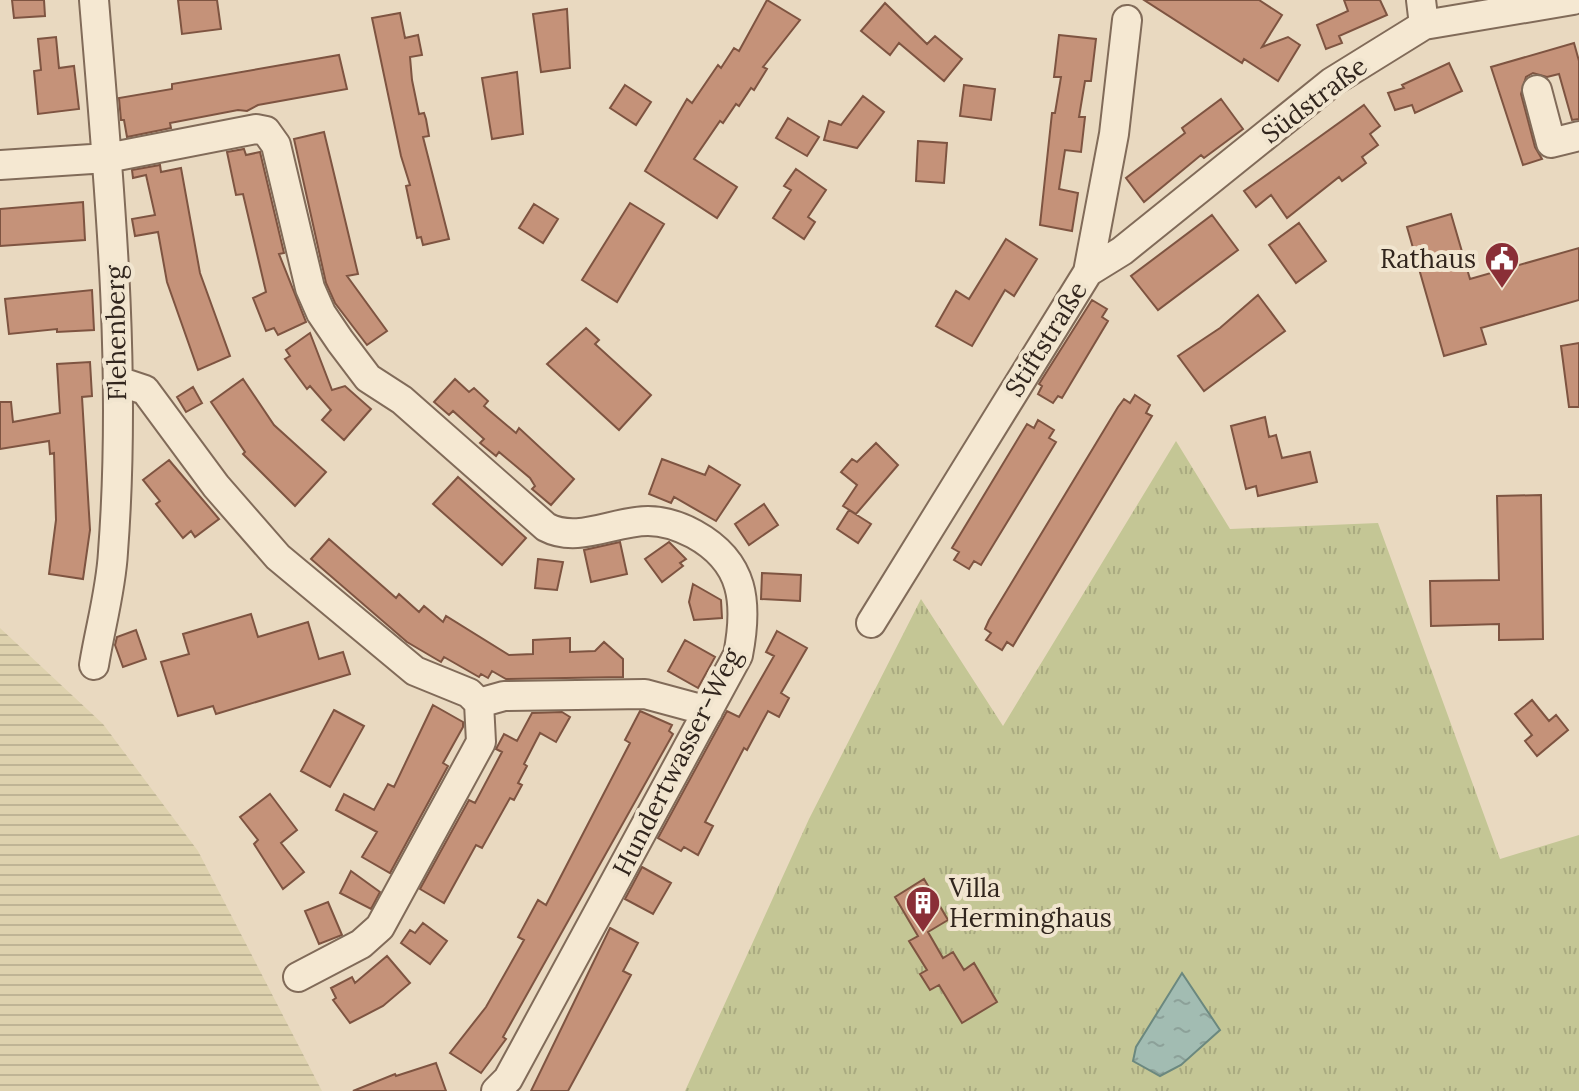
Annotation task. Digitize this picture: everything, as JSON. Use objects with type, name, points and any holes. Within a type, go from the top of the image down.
[{"type":"street","name":"Flehenberg","points":[[94,0],[114,248],[118,381],[113,555],[94,665]]},
{"type":"street","name":"Südstraße","points":[[1088,272],[1122,251],[1423,12],[1573,0]]},
{"type":"street","name":"Stiftstraße","points":[[871,623],[1088,272],[1114,134],[1127,20]]},
{"type":"street","points":[[1537,90],[1551,143],[1579,136]]},
{"type":"street","name":"Hundertwasser-Weg","points":[[0,165],[107,158],[256,129],[273,137],[310,288],[321,313],[368,378],[402,400],[546,527],[560,534],[644,521],[668,522],[712,544],[730,562],[739,582],[745,620],[738,655],[508,1079],[496,1091]]},
{"type":"street","points":[[118,381],[145,390],[216,486],[278,557],[415,671],[469,693],[479,703],[481,742],[380,927],[350,951],[298,977]]},
{"type":"street","points":[[479,703],[504,696],[645,694],[708,711]]},
{"type":"shaded area","points":[[0,628],[103,724],[198,851],[322,1091],[0,1091]]},
{"type":"green space","points":[[1176,441],[1230,529],[1378,523],[1500,859],[1579,835],[1579,1091],[685,1091],[809,819],[921,599],[1003,726]]},
{"type":"water","points":[[1182,973],[1220,1030],[1181,1065],[1160,1076],[1133,1061],[1136,1047]]},
{"type":"building","points":[[12,0],[44,0],[45,16],[14,18]]},
{"type":"building","points":[[178,0],[217,0],[221,29],[182,34]]},
{"type":"building","points":[[767,0],[800,20],[763,67],[767,69],[754,90],[751,88],[723,123],[720,121],[694,159],[737,187],[717,218],[645,171],[687,99],[692,103],[718,65],[721,68],[734,48],[739,51]]},
{"type":"building","points":[[1144,0],[1259,0],[1282,15],[1262,47],[1288,37],[1300,45],[1278,81],[1244,59],[1242,63]]},
{"type":"building","points":[[1344,0],[1380,0],[1387,15],[1339,36],[1342,43],[1326,49],[1317,25],[1348,11]]},
{"type":"building","points":[[885,3],[927,44],[935,36],[962,59],[944,81],[899,43],[890,55],[861,31]]},
{"type":"building","points":[[567,9],[570,68],[541,72],[533,14]]},
{"type":"building","points":[[400,13],[405,38],[418,35],[422,55],[410,57],[412,80],[419,114],[424,113],[426,119],[429,136],[423,137],[449,239],[423,245],[421,237],[417,238],[406,186],[410,185],[372,18]]},
{"type":"building","points":[[1059,35],[1096,39],[1091,81],[1085,81],[1079,117],[1085,117],[1081,152],[1065,150],[1059,189],[1078,193],[1072,231],[1040,225],[1052,113],[1055,113],[1061,77],[1054,77]]},
{"type":"building","points":[[56,37],[59,68],[74,66],[79,109],[38,114],[34,71],[41,70],[38,39]]},
{"type":"building","points":[[1574,43],[1579,61],[1579,119],[1572,120],[1559,74],[1547,77],[1533,73],[1526,77],[1521,94],[1535,147],[1542,159],[1523,165],[1491,67]]},
{"type":"building","points":[[339,55],[347,89],[258,105],[247,111],[170,123],[171,128],[127,137],[124,120],[121,120],[119,98],[172,89],[172,84]]},
{"type":"building","points":[[1449,63],[1462,91],[1415,113],[1412,105],[1395,110],[1388,93],[1404,88],[1402,85]]},
{"type":"building","points":[[517,72],[523,134],[492,139],[482,78]]},
{"type":"building","points":[[625,85],[651,102],[636,125],[610,108]]},
{"type":"building","points":[[964,85],[995,89],[991,120],[960,116]]},
{"type":"building","points":[[863,96],[884,112],[857,148],[824,140],[829,121],[841,125]]},
{"type":"building","points":[[1221,99],[1243,129],[1204,158],[1201,155],[1144,202],[1126,178],[1185,133],[1182,128]]},
{"type":"building","points":[[1364,105],[1380,126],[1370,134],[1378,145],[1362,157],[1366,163],[1342,181],[1339,177],[1287,218],[1271,195],[1256,207],[1244,191]]},
{"type":"building","points":[[788,118],[819,137],[807,156],[776,138]]},
{"type":"building","points":[[324,132],[358,274],[347,276],[387,331],[367,345],[335,303],[326,283],[294,139]]},
{"type":"building","points":[[918,141],[947,143],[944,183],[916,181]]},
{"type":"building","points":[[244,149],[246,155],[260,152],[284,253],[279,254],[306,322],[278,335],[274,328],[266,331],[253,298],[266,292],[243,194],[236,195],[227,152]]},
{"type":"building","points":[[160,165],[161,172],[181,168],[200,273],[230,356],[198,370],[167,282],[158,232],[135,236],[132,219],[155,215],[146,175],[133,178],[132,170]]},
{"type":"building","points":[[796,169],[826,190],[808,217],[815,222],[804,239],[773,218],[791,190],[784,186]]},
{"type":"building","points":[[83,202],[85,240],[0,246],[0,209]]},
{"type":"building","points":[[630,203],[664,224],[617,302],[582,280]]},
{"type":"building","points":[[534,204],[558,219],[543,243],[519,228]]},
{"type":"building","name":"Rathaus","points":[[1451,214],[1470,279],[1579,248],[1579,300],[1481,328],[1486,344],[1444,356],[1407,227]]},
{"type":"building","points":[[1212,215],[1238,250],[1158,310],[1131,276]]},
{"type":"building","points":[[1299,223],[1326,261],[1296,283],[1269,245]]},
{"type":"building","points":[[1006,239],[1037,259],[1014,296],[1005,290],[972,346],[936,326],[956,291],[969,299]]},
{"type":"building","points":[[92,290],[94,330],[57,332],[57,329],[9,334],[5,299]]},
{"type":"building","points":[[1258,295],[1285,331],[1204,391],[1178,356],[1220,328]]},
{"type":"building","points":[[1092,300],[1107,309],[1102,317],[1108,321],[1062,398],[1058,396],[1053,403],[1038,394],[1042,386],[1039,384]]},
{"type":"building","points":[[586,328],[599,340],[595,344],[651,395],[619,430],[547,364]]},
{"type":"building","points":[[310,333],[332,390],[345,386],[371,409],[344,440],[322,420],[331,410],[310,386],[307,389],[285,359],[290,356],[286,350]]},
{"type":"building","points":[[1579,343],[1579,407],[1569,407],[1561,346]]},
{"type":"building","points":[[90,362],[92,396],[82,397],[90,530],[83,579],[49,574],[56,520],[54,453],[50,454],[49,441],[0,449],[0,402],[11,402],[13,422],[60,413],[57,364]]},
{"type":"building","points":[[243,379],[274,425],[326,472],[295,506],[243,454],[245,452],[211,402]]},
{"type":"building","points":[[455,379],[469,392],[474,388],[488,401],[484,406],[516,433],[519,428],[574,479],[551,505],[532,489],[535,486],[530,478],[499,452],[496,456],[480,443],[484,439],[453,411],[449,415],[434,402]]},
{"type":"building","points":[[193,387],[202,403],[186,412],[177,397]]},
{"type":"building","points":[[1135,395],[1150,405],[1146,413],[1152,416],[1013,646],[1007,642],[1002,650],[986,640],[991,633],[985,629],[989,620],[1118,407],[1124,399],[1130,403]]},
{"type":"building","points":[[1265,417],[1269,437],[1276,435],[1282,458],[1310,452],[1317,482],[1258,496],[1256,486],[1246,489],[1231,426]]},
{"type":"building","points":[[1038,420],[1054,430],[1049,438],[1056,442],[981,565],[974,561],[969,569],[954,560],[959,552],[952,548],[1027,424],[1034,428]]},
{"type":"building","points":[[876,443],[898,465],[856,514],[843,506],[857,485],[841,472],[852,459],[857,462]]},
{"type":"building","points":[[662,459],[705,475],[709,466],[740,485],[716,521],[674,497],[671,503],[649,494]]},
{"type":"building","points":[[169,460],[219,519],[195,537],[191,531],[183,538],[156,504],[160,501],[143,480]]},
{"type":"building","points":[[458,477],[526,538],[502,565],[433,504]]},
{"type":"building","points":[[1541,495],[1543,639],[1499,640],[1499,624],[1431,626],[1430,581],[1499,580],[1497,496]]},
{"type":"building","points":[[764,504],[778,525],[749,545],[735,524]]},
{"type":"building","points":[[849,510],[871,524],[858,543],[837,529]]},
{"type":"building","points":[[329,539],[396,598],[399,594],[419,612],[424,606],[443,622],[446,616],[509,655],[533,654],[533,640],[570,638],[570,652],[595,651],[604,642],[623,659],[623,677],[506,679],[492,671],[488,678],[481,674],[479,677],[444,657],[441,662],[407,642],[311,559]]},
{"type":"building","points":[[620,542],[627,574],[591,582],[584,550]]},
{"type":"building","points":[[669,542],[686,559],[680,563],[683,566],[662,582],[645,559]]},
{"type":"building","points":[[538,559],[563,562],[557,590],[535,588]]},
{"type":"building","points":[[762,573],[801,575],[800,601],[761,599]]},
{"type":"building","points":[[693,584],[721,600],[722,618],[694,620],[689,602]]},
{"type":"building","points":[[251,614],[258,637],[308,622],[319,659],[343,652],[350,674],[216,714],[213,706],[178,716],[161,662],[189,654],[183,634]]},
{"type":"building","points":[[136,630],[146,659],[123,667],[115,645],[117,637]]},
{"type":"building","points":[[777,631],[807,648],[781,693],[789,698],[779,717],[768,711],[747,750],[744,748],[705,822],[713,826],[698,855],[684,847],[681,851],[658,838],[727,711],[739,717],[774,656],[766,652]]},
{"type":"building","points":[[685,640],[715,657],[698,688],[668,671]]},
{"type":"building","points":[[1532,700],[1549,721],[1556,715],[1568,730],[1537,756],[1525,741],[1532,735],[1515,714]]},
{"type":"building","points":[[433,705],[463,722],[463,727],[443,763],[448,766],[390,873],[362,857],[377,832],[336,810],[344,794],[374,810],[388,784],[394,787]]},
{"type":"building","points":[[334,710],[364,726],[330,787],[301,771]]},
{"type":"building","points":[[640,711],[672,725],[669,731],[673,734],[503,1037],[506,1039],[481,1073],[450,1053],[486,1007],[524,940],[518,937],[538,900],[546,905],[630,743],[625,740]]},
{"type":"building","points":[[562,712],[570,717],[556,742],[540,733],[524,764],[527,766],[518,783],[522,785],[514,800],[510,798],[482,848],[476,845],[444,903],[420,889],[469,800],[475,803],[502,752],[496,749],[504,734],[517,741],[532,713]]},
{"type":"building","points":[[270,794],[297,830],[281,843],[304,872],[283,889],[254,844],[258,840],[240,817]]},
{"type":"building","points":[[642,867],[671,883],[653,914],[625,899]]},
{"type":"building","points":[[351,871],[380,892],[371,909],[340,893]]},
{"type":"building","name":"Villa Herminghaus","points":[[924,879],[948,920],[928,932],[943,958],[953,952],[964,970],[974,963],[997,1002],[962,1023],[939,985],[930,990],[920,974],[927,970],[909,941],[918,936],[895,897]]},
{"type":"building","points":[[328,902],[342,935],[319,944],[305,911]]},
{"type":"building","points":[[423,923],[447,941],[430,964],[401,943],[410,930],[415,933]]},
{"type":"building","points":[[610,928],[638,943],[623,971],[631,975],[568,1091],[531,1091]]},
{"type":"building","points":[[387,956],[410,983],[383,1006],[350,1023],[333,1000],[336,998],[331,988],[352,977],[355,983]]},
{"type":"building","points":[[436,1063],[446,1091],[353,1091],[395,1074]]},
{"type":"place","name":"Rathaus","points":[[1502,290]]},
{"type":"place","name":"Villa Herminghaus","points":[[923,934]]}]
